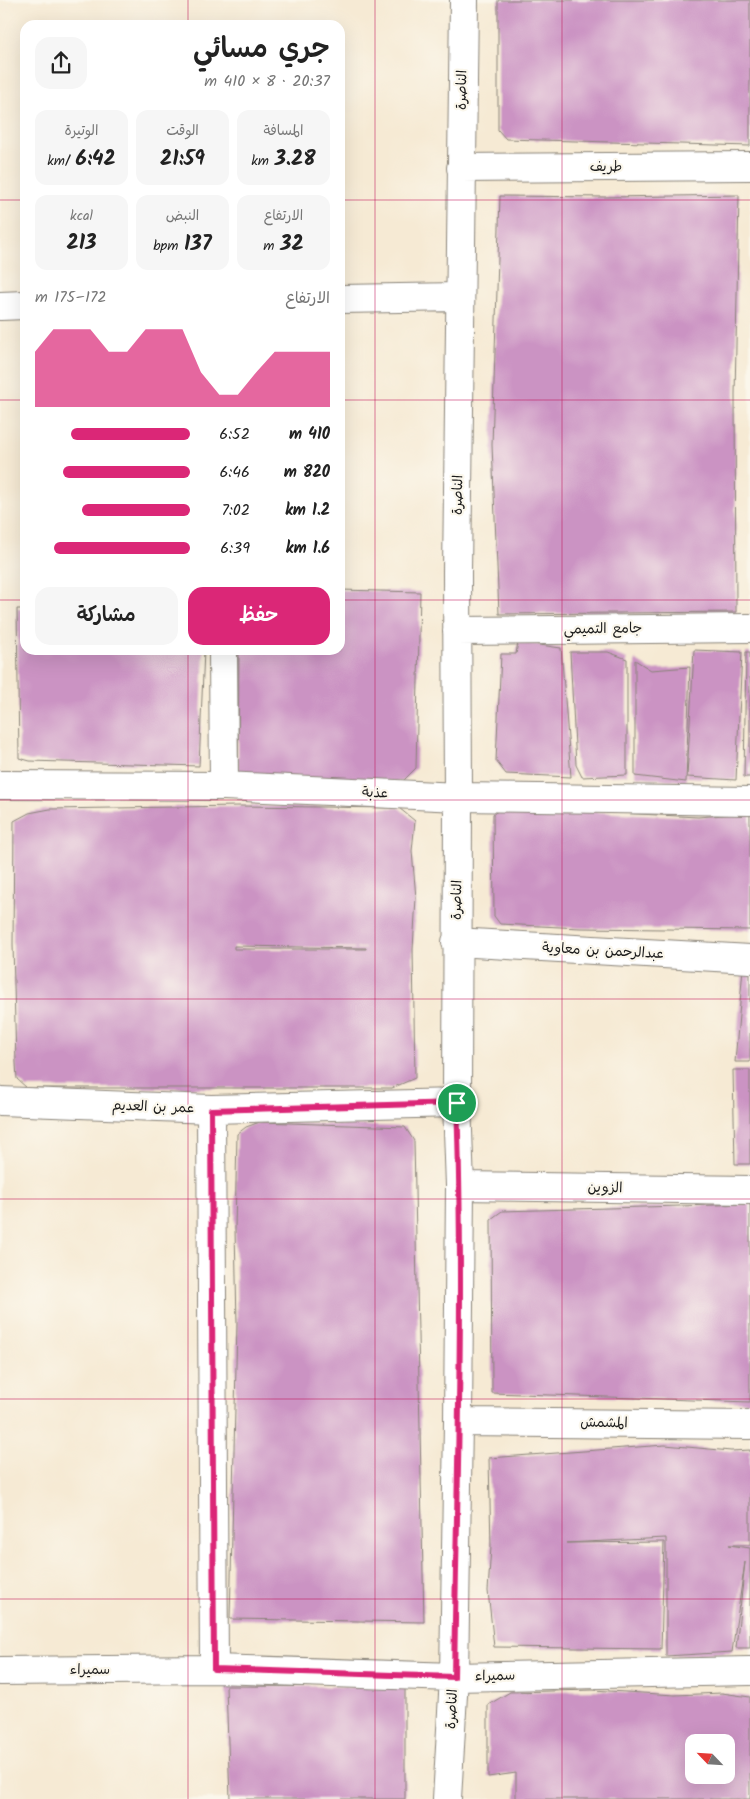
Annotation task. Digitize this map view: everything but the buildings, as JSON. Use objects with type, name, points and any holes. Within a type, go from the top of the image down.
[{"type":"street","name":"الناصرة","points":[[447,1799],[454,1677],[458,1422],[460,1186],[457,1103],[456,942],[458,797],[457,631],[464,0]]},
{"type":"street","name":"طريف","points":[[461,168],[750,166]]},
{"type":"street","points":[[345,299],[460,297]]},
{"type":"street","points":[[0,306],[20,306]]},
{"type":"street","name":"جامع التميمي","points":[[457,631],[750,628]]},
{"type":"street","points":[[223,655],[224,786]]},
{"type":"street","name":"عذبة","points":[[0,785],[224,786],[458,797],[750,801]]},
{"type":"street","name":"عبدالرحمن بن معاوية","points":[[456,942],[750,959]]},
{"type":"street","name":"عمر بن العديم","points":[[0,1101],[211,1110],[457,1103]]},
{"type":"street","points":[[211,1110],[214,1669]]},
{"type":"street","name":"الزوين","points":[[460,1186],[750,1190]]},
{"type":"street","name":"المشمش","points":[[458,1422],[750,1425]]},
{"type":"street","name":"سميراء","points":[[0,1670],[214,1669],[454,1677],[750,1671]]},
{"type":"route","points":[[457,1103],[460,1186],[454,1677],[214,1669],[211,1110],[457,1103]]}]
